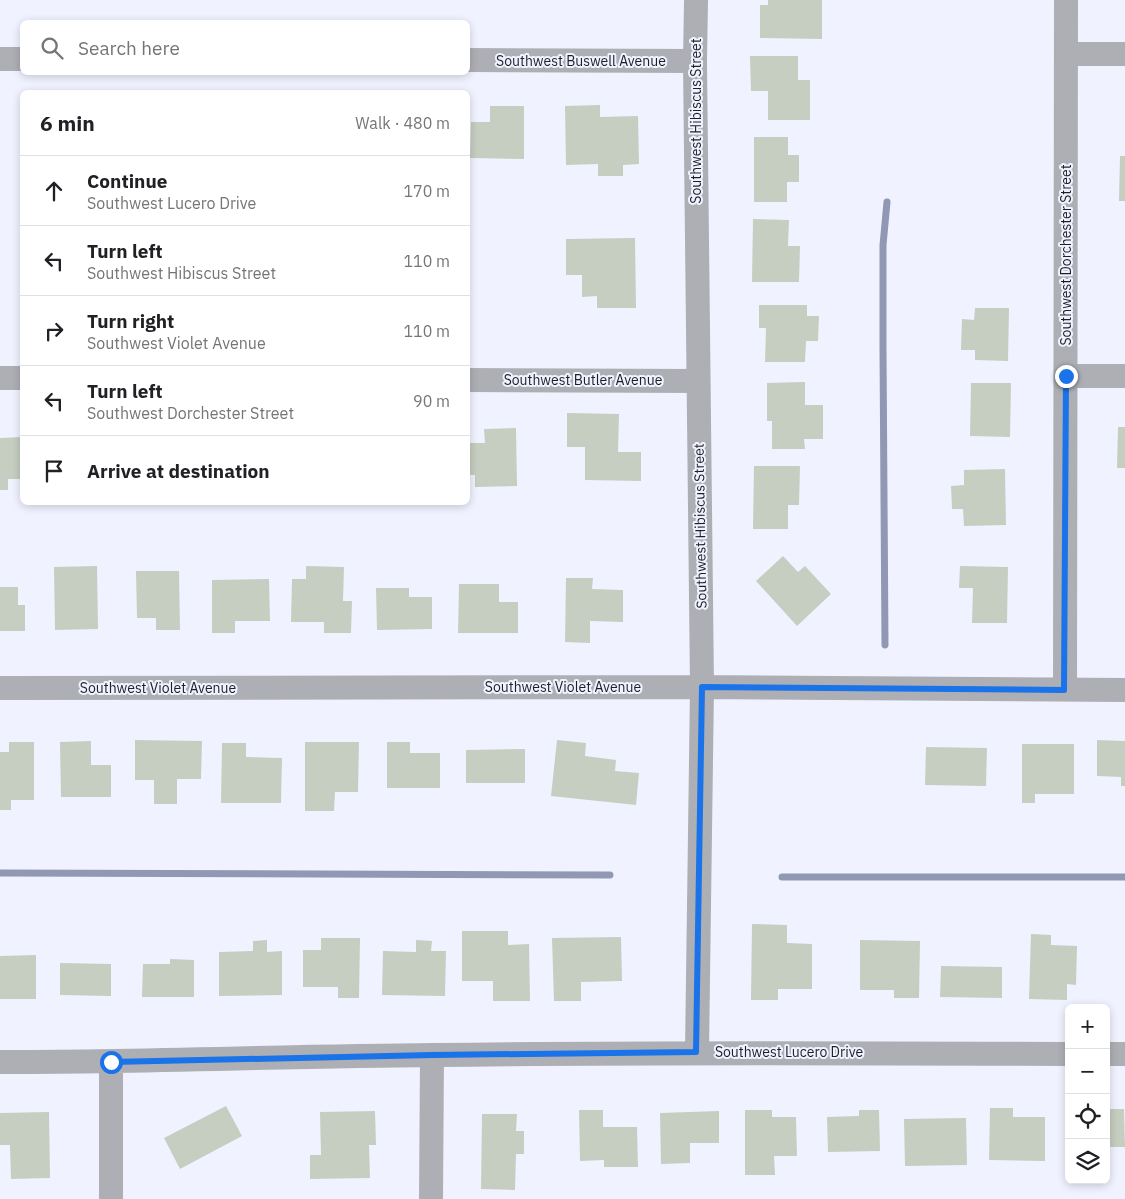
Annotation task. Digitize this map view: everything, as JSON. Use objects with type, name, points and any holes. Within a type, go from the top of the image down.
[{"type":"street","name":"Southwest Hibiscus Street","points":[[696,0],[695,61],[702,687],[696,1052]]},
{"type":"street","name":"Southwest Dorchester Street","points":[[1064,690],[1066,0]]},
{"type":"street","points":[[1066,54],[1125,54]]},
{"type":"street","points":[[0,59],[20,59]]},
{"type":"street","name":"Southwest Buswell Avenue","points":[[470,60],[695,61]]},
{"type":"street","points":[[1066,376],[1125,376]]},
{"type":"street","points":[[0,378],[20,378]]},
{"type":"street","name":"Southwest Butler Avenue","points":[[470,380],[698,381]]},
{"type":"street","name":"Southwest Violet Avenue","points":[[0,688],[702,687],[1125,690]]},
{"type":"street","name":"Southwest Lucero Drive","points":[[0,1062],[111,1062],[432,1055],[696,1052],[1065,1054]]},
{"type":"street","points":[[1110,1054],[1125,1054]]},
{"type":"street","points":[[431,1199],[432,1055]]},
{"type":"street","points":[[111,1062],[111,1199]]},
{"type":"building","points":[[768,0],[822,0],[822,39],[760,38],[760,5],[768,5]]},
{"type":"building","points":[[750,56],[798,56],[798,80],[810,80],[810,120],[768,120],[768,91],[751,91]]},
{"type":"building","points":[[600,105],[600,117],[638,116],[639,164],[623,165],[623,176],[598,176],[598,164],[566,165],[565,106]]},
{"type":"building","points":[[490,106],[524,106],[524,159],[470,158],[471,122],[490,122]]},
{"type":"building","points":[[754,137],[788,137],[788,155],[799,155],[799,182],[787,182],[787,202],[754,202]]},
{"type":"building","points":[[1120,156],[1125,156],[1125,201],[1119,201]]},
{"type":"building","points":[[753,219],[789,220],[788,246],[800,246],[799,282],[752,282]]},
{"type":"building","points":[[635,238],[636,308],[597,308],[597,296],[582,297],[582,275],[566,275],[566,239]]},
{"type":"building","points":[[759,305],[807,305],[807,316],[819,316],[818,341],[806,341],[805,362],[765,362],[766,328],[759,328]]},
{"type":"building","points":[[975,308],[1009,308],[1008,361],[975,360],[975,350],[961,350],[962,319],[974,320]]},
{"type":"building","points":[[805,382],[805,405],[823,405],[823,439],[804,439],[805,449],[772,449],[772,421],[767,421],[767,383]]},
{"type":"building","points":[[971,383],[1011,383],[1010,437],[970,436]]},
{"type":"building","points":[[567,413],[619,414],[618,452],[641,452],[641,481],[585,480],[585,447],[567,447]]},
{"type":"building","points":[[1118,427],[1125,427],[1125,468],[1117,468]]},
{"type":"building","points":[[516,428],[517,486],[475,487],[475,475],[470,475],[470,443],[485,443],[484,429]]},
{"type":"building","points":[[20,437],[20,479],[8,479],[8,490],[0,490],[0,438]]},
{"type":"building","points":[[754,466],[800,466],[799,505],[788,505],[788,529],[753,529]]},
{"type":"building","points":[[1005,469],[1006,525],[964,526],[963,509],[952,509],[951,486],[964,485],[964,470]]},
{"type":"building","points":[[783,556],[798,572],[805,566],[831,594],[797,626],[756,581]]},
{"type":"building","points":[[97,566],[98,629],[55,630],[54,567]]},
{"type":"building","points":[[306,566],[344,567],[343,601],[352,601],[351,633],[324,633],[324,622],[291,622],[292,579],[306,579]]},
{"type":"building","points":[[960,566],[1008,567],[1007,623],[972,623],[973,588],[959,588]]},
{"type":"building","points":[[136,571],[179,571],[180,630],[156,630],[156,618],[137,618]]},
{"type":"building","points":[[566,578],[593,578],[592,589],[623,590],[623,622],[590,621],[590,643],[565,642]]},
{"type":"building","points":[[269,579],[270,621],[235,621],[235,633],[212,633],[212,580]]},
{"type":"building","points":[[459,584],[499,584],[499,602],[518,602],[518,633],[458,633]]},
{"type":"building","points":[[0,587],[18,587],[18,605],[25,605],[25,631],[0,631]]},
{"type":"building","points":[[376,588],[409,588],[409,597],[432,597],[432,629],[377,630]]},
{"type":"building","points":[[135,740],[202,741],[201,779],[177,779],[177,804],[154,804],[154,780],[135,780]]},
{"type":"building","points":[[557,740],[586,743],[585,756],[616,760],[615,771],[639,773],[636,805],[551,796]]},
{"type":"building","points":[[1097,740],[1125,741],[1125,786],[1121,786],[1121,777],[1097,776]]},
{"type":"building","points":[[91,741],[91,765],[111,765],[111,797],[61,797],[60,742]]},
{"type":"building","points":[[9,742],[34,742],[34,800],[11,800],[11,810],[0,810],[0,752],[9,752]]},
{"type":"building","points":[[305,742],[359,742],[358,792],[335,792],[334,811],[305,811]]},
{"type":"building","points":[[387,742],[410,742],[410,753],[440,753],[440,788],[387,788]]},
{"type":"building","points":[[222,743],[246,743],[246,757],[282,758],[281,803],[221,803]]},
{"type":"building","points":[[1022,744],[1074,744],[1074,794],[1035,794],[1035,803],[1022,803]]},
{"type":"building","points":[[926,747],[987,748],[986,786],[925,785]]},
{"type":"building","points":[[525,749],[525,783],[466,783],[466,750]]},
{"type":"building","points":[[752,924],[787,925],[787,943],[812,944],[812,989],[778,989],[778,1000],[751,1000]]},
{"type":"building","points":[[462,931],[508,931],[508,945],[529,944],[530,1001],[493,1001],[493,981],[462,981]]},
{"type":"building","points":[[1031,934],[1051,935],[1051,945],[1077,946],[1076,985],[1067,984],[1067,1000],[1029,999]]},
{"type":"building","points":[[621,937],[622,981],[581,982],[581,1001],[554,1001],[552,938]]},
{"type":"building","points":[[321,938],[360,938],[359,998],[338,998],[338,987],[303,987],[303,950],[321,950]]},
{"type":"building","points":[[267,940],[267,952],[282,951],[282,995],[219,996],[219,952],[253,951],[253,941]]},
{"type":"building","points":[[416,940],[432,941],[431,951],[446,951],[445,996],[382,995],[383,951],[416,952]]},
{"type":"building","points":[[860,940],[920,941],[919,998],[894,998],[894,990],[860,990]]},
{"type":"building","points":[[36,955],[36,999],[0,999],[0,956]]},
{"type":"building","points":[[170,959],[194,960],[194,997],[142,997],[143,964],[170,964]]},
{"type":"building","points":[[60,963],[111,964],[111,996],[60,995]]},
{"type":"building","points":[[941,966],[1002,967],[1002,998],[940,997]]},
{"type":"building","points":[[226,1106],[242,1136],[180,1169],[164,1138]]},
{"type":"building","points":[[990,1108],[1013,1108],[1013,1117],[1045,1117],[1045,1161],[989,1160]]},
{"type":"building","points":[[1110,1109],[1124,1109],[1125,1147],[1110,1147]]},
{"type":"building","points":[[579,1110],[603,1110],[603,1127],[637,1127],[638,1167],[604,1167],[604,1160],[580,1161]]},
{"type":"building","points":[[745,1110],[772,1110],[772,1117],[796,1117],[797,1156],[774,1156],[775,1175],[745,1175]]},
{"type":"building","points":[[859,1110],[879,1110],[880,1151],[828,1152],[827,1117],[859,1116]]},
{"type":"building","points":[[375,1111],[376,1145],[369,1145],[370,1178],[310,1179],[310,1155],[321,1155],[320,1112]]},
{"type":"building","points":[[719,1111],[719,1143],[690,1143],[690,1163],[661,1164],[660,1113]]},
{"type":"building","points":[[49,1112],[50,1178],[11,1179],[10,1145],[0,1145],[0,1113]]},
{"type":"building","points":[[482,1114],[517,1114],[516,1131],[524,1131],[524,1154],[516,1154],[515,1190],[481,1189]]},
{"type":"building","points":[[966,1118],[967,1165],[905,1166],[904,1119]]},
{"type":"waterway","points":[[885,645],[883,245],[887,202]]},
{"type":"waterway","points":[[0,873],[610,875]]},
{"type":"waterway","points":[[782,877],[1125,877]]},
{"type":"route","points":[[111,1062],[432,1055],[696,1052],[702,687],[1064,690],[1066,376]]}]
